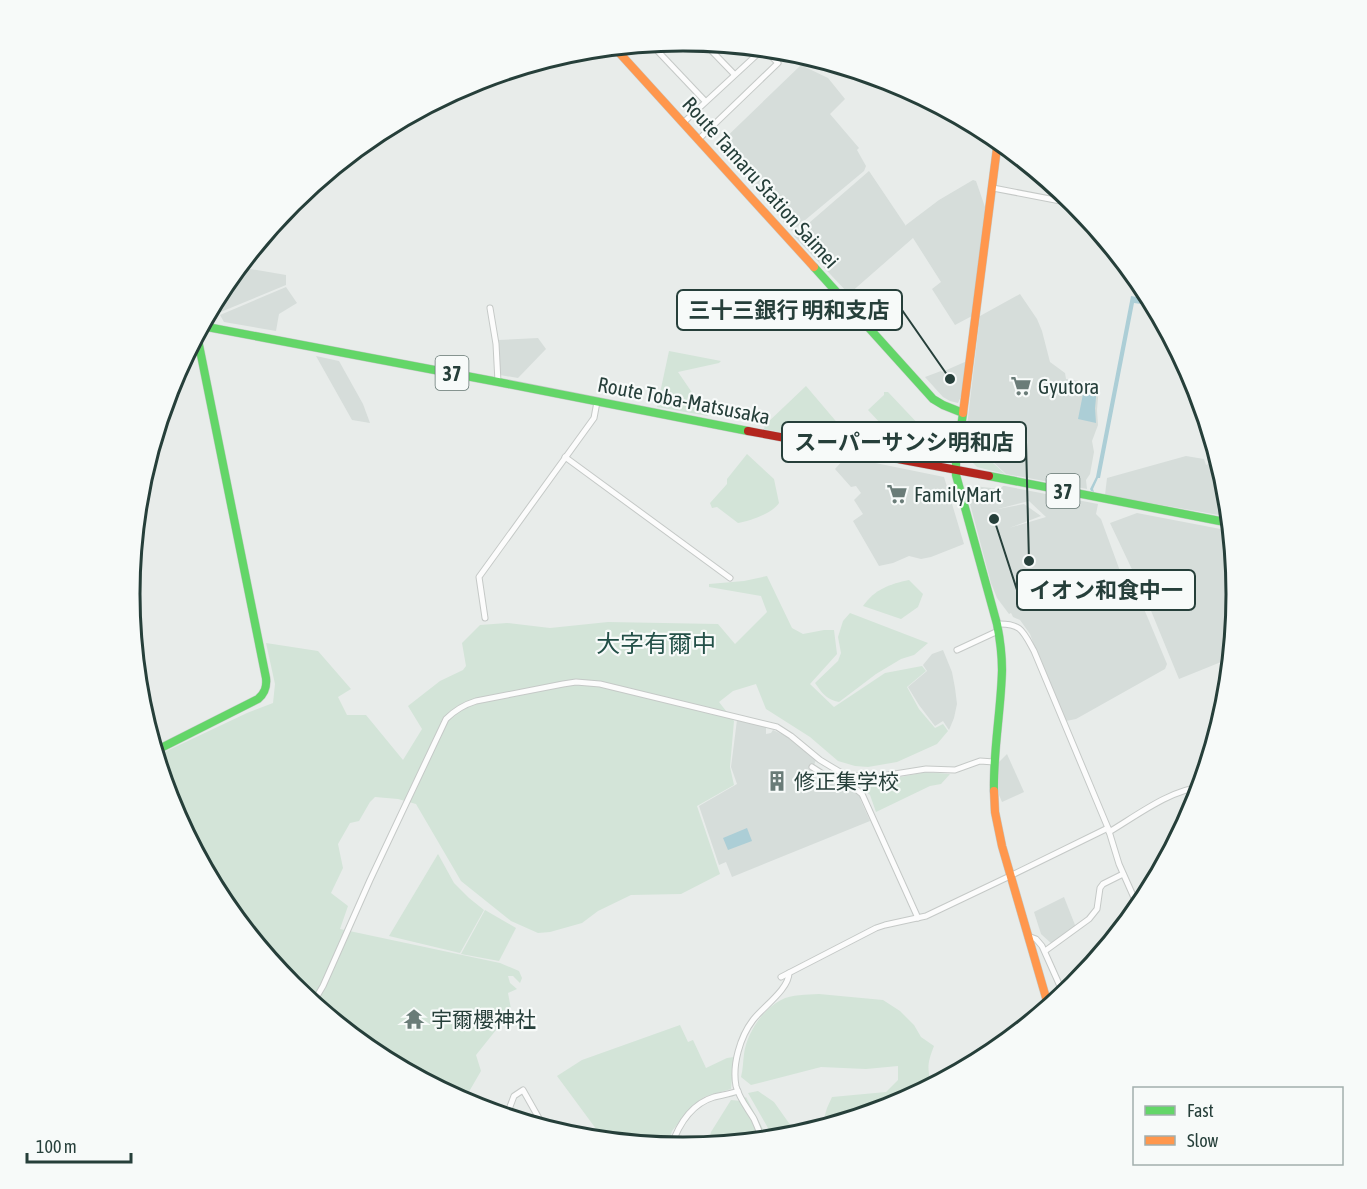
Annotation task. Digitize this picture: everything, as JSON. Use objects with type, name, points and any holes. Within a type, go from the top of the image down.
[{"type":"main road","name":"Route Tamaru Station Saimei","points":[[621,55],[933,399],[963,414]]},
{"type":"main road","points":[[997,151],[956,470],[997,627],[1002,673],[994,762],[995,813],[1003,852],[1046,999]]},
{"type":"main road","name":"Route Toba-Matsusaka","points":[[210,328],[1222,521]]},
{"type":"main road","points":[[163,747],[258,699],[266,688],[264,667],[200,348]]},
{"type":"street","points":[[658,52],[705,101]]},
{"type":"street","points":[[713,52],[734,74]]},
{"type":"street","points":[[684,122],[734,74],[757,56]]},
{"type":"street","points":[[699,139],[778,63],[774,59]]},
{"type":"street","points":[[993,188],[1058,200]]},
{"type":"street","points":[[490,308],[496,344],[498,382]]},
{"type":"street","points":[[485,618],[479,577],[594,418],[597,402]]},
{"type":"street","points":[[565,458],[730,578]]},
{"type":"street","points":[[957,650],[997,627],[1012,624],[1018,626],[1031,646],[1134,898]]},
{"type":"street","points":[[317,996],[446,719],[469,703],[563,684],[589,682],[777,727],[820,760],[846,775],[876,777],[926,769],[955,770],[980,761],[994,762]]},
{"type":"street","points":[[812,767],[830,778],[852,785],[862,794],[918,918]]},
{"type":"street","points":[[781,977],[876,928],[918,918],[1108,830],[1173,795],[1191,789]]},
{"type":"street","points":[[1044,951],[1089,919],[1097,909],[1100,888],[1103,884],[1123,874]]},
{"type":"street","points":[[1028,936],[1039,942],[1061,986]]},
{"type":"street","points":[[759,1132],[738,1091],[737,1063],[747,1030],[787,982],[789,973]]},
{"type":"street","points":[[509,1109],[514,1096],[523,1090],[539,1118]]},
{"type":"street","points":[[675,1138],[679,1127],[697,1106],[714,1097],[738,1091]]},
{"type":"shaded area","points":[[801,65],[828,78],[845,99],[830,114],[859,148],[857,150],[866,166],[864,171],[792,231],[717,146]]},
{"type":"shaded area","points":[[869,171],[906,226],[939,200],[973,180],[976,181],[985,207],[972,316],[955,325],[932,289],[941,282],[913,238],[849,294],[794,236]]},
{"type":"shaded area","points":[[249,269],[286,275],[286,285],[220,312]]},
{"type":"shaded area","points":[[286,287],[297,303],[279,314],[276,331],[224,322],[220,315]]},
{"type":"shaded area","points":[[1020,294],[1037,319],[1050,362],[1065,373],[1066,379],[1099,386],[1098,425],[1092,441],[1094,452],[1090,474],[1086,480],[1087,489],[1006,474],[992,461],[999,453],[1005,457],[1016,437],[967,426],[980,316]]},
{"type":"shaded area","points":[[538,338],[546,349],[518,378],[500,375],[498,340]]},
{"type":"shaded area","points":[[316,356],[339,361],[363,404],[370,423],[352,420]]},
{"type":"shaded area","points":[[967,361],[964,385],[958,403],[943,397],[925,377],[942,372]]},
{"type":"shaded area","points":[[1186,456],[1204,459],[1206,465],[1210,463],[1221,515],[1105,495],[1107,478]]},
{"type":"shaded area","points":[[846,457],[944,477],[964,544],[931,557],[921,559],[909,556],[879,566],[853,521],[863,514],[854,500],[861,493],[856,486],[851,487],[835,469]]},
{"type":"shaded area","points":[[974,486],[1000,489],[1005,486],[1098,504],[1096,514],[1101,519],[1120,571],[1126,569],[1147,616],[1167,664],[1165,669],[1076,719],[1066,721],[1030,634],[1020,620],[1013,617],[1011,613],[1009,614],[997,598],[970,504],[972,503],[969,492]],"holes":[[[1029,501],[1046,517],[1009,528],[1041,516],[1024,504],[998,509]]]},
{"type":"shaded area","points":[[1137,513],[1223,529],[1227,594],[1222,661],[1179,679],[1147,601],[1110,523]]},
{"type":"shaded area","points":[[943,650],[952,672],[957,704],[949,730],[943,721],[935,726],[908,687],[927,671],[923,665],[932,654]]},
{"type":"shaded area","points":[[737,720],[766,727],[766,734],[773,730],[790,738],[816,760],[810,775],[857,792],[870,821],[732,877],[726,862],[719,865],[699,806],[737,784],[731,767]]},
{"type":"shaded area","points":[[1007,754],[1024,792],[1002,802],[999,795],[998,763]]},
{"type":"shaded area","points":[[1064,897],[1077,930],[1052,944],[1041,934],[1034,912]]},
{"type":"green space","points":[[669,351],[721,361],[678,372],[708,416],[657,407]]},
{"type":"green space","points":[[806,386],[840,426],[834,433],[837,441],[764,429],[765,425]]},
{"type":"green space","points":[[884,392],[888,392],[922,428],[902,445],[901,451],[858,445],[883,426],[868,410],[884,395]]},
{"type":"green space","points":[[966,438],[1005,474],[977,467],[964,454]]},
{"type":"green space","points":[[747,454],[774,479],[779,503],[767,513],[738,523],[717,507],[712,508],[710,503],[727,484],[727,479]]},
{"type":"green space","points":[[767,576],[792,628],[803,634],[834,630],[837,654],[810,684],[834,707],[885,673],[922,666],[926,671],[907,687],[919,709],[935,728],[943,724],[948,731],[937,744],[897,762],[868,767],[855,766],[838,761],[810,737],[766,709],[756,684],[733,691],[719,702],[734,721],[730,767],[734,785],[697,806],[720,874],[681,894],[631,895],[598,911],[582,923],[550,932],[538,933],[511,921],[461,881],[416,804],[398,799],[375,797],[359,821],[350,823],[338,844],[343,868],[331,893],[348,906],[340,929],[500,963],[519,971],[522,978],[520,983],[513,976],[508,976],[510,983],[517,989],[508,993],[511,1009],[508,1012],[501,1012],[500,1025],[476,1055],[481,1071],[468,1093],[412,1065],[353,1026],[299,979],[275,953],[252,925],[213,866],[181,802],[169,769],[164,752],[273,703],[275,684],[266,643],[318,651],[351,689],[338,697],[347,715],[366,715],[403,760],[422,729],[408,706],[440,681],[463,670],[466,666],[462,643],[480,625],[507,623],[550,628],[608,622],[718,624],[735,644],[767,612],[761,596],[709,587],[709,584],[744,581]]},
{"type":"green space","points":[[909,580],[923,594],[918,607],[901,619],[863,606],[883,588]]},
{"type":"green space","points":[[850,613],[928,643],[914,655],[901,659],[876,674],[839,702],[825,696],[815,683],[838,661],[841,653],[838,637],[843,621]]},
{"type":"green space","points":[[926,772],[950,774],[941,784],[930,786],[876,812],[870,795],[861,787],[860,780],[880,781]]},
{"type":"green space","points":[[438,854],[454,883],[484,910],[460,953],[389,936]]},
{"type":"green space","points":[[485,910],[516,928],[499,961],[461,954]]},
{"type":"green space","points":[[819,994],[883,1000],[900,1011],[914,1025],[921,1037],[934,1046],[928,1066],[930,1079],[891,1097],[824,1119],[832,1097],[886,1092],[898,1080],[898,1066],[866,1069],[821,1067],[751,1085],[741,1077],[744,1054],[752,1030],[774,1004],[785,998]]},
{"type":"green space","points":[[680,1025],[688,1042],[693,1040],[706,1068],[734,1057],[731,1089],[704,1097],[693,1105],[672,1131],[670,1138],[598,1131],[557,1076],[582,1060]]},
{"type":"green space","points":[[758,1091],[774,1102],[792,1127],[770,1131],[748,1093]]},
{"type":"green space","points":[[746,1097],[764,1132],[709,1137],[731,1100],[741,1101]]},
{"type":"water","points":[[1131,296],[1138,297],[1142,304],[1134,303],[1100,478],[1093,489],[1094,492],[1090,489],[1096,477]]},
{"type":"water","points":[[1085,384],[1097,387],[1096,423],[1078,419]]},
{"type":"water","points":[[747,828],[752,841],[728,850],[723,838]]},
{"type":"traffic: fast","points":[[814,267],[933,399],[963,413],[956,475],[997,624],[1001,653],[1002,670],[994,791]]},
{"type":"traffic: fast","points":[[210,328],[748,431]]},
{"type":"traffic: fast","points":[[163,747],[258,699],[264,692],[266,684],[200,348]]},
{"type":"traffic: fast","points":[[989,476],[1222,521]]},
{"type":"traffic: slow","points":[[621,55],[814,267]]},
{"type":"traffic: slow","points":[[963,413],[997,151]]},
{"type":"traffic: slow","points":[[994,791],[995,812],[1002,846],[1046,999]]},
{"type":"traffic: jam","points":[[748,431],[989,476]]},
{"type":"place","name":"三十三銀行 明和支店","points":[[950,379]]},
{"type":"place","name":"Gyutora","points":[[1021,386]]},
{"type":"place","name":"FamilyMart","points":[[897,494]]},
{"type":"place","name":"イオン和食中一","points":[[994,519]]},
{"type":"place","name":"スーパーサンシ明和店","points":[[1029,561]]},
{"type":"place","name":"修正集学校","points":[[777,781]]},
{"type":"place","name":"宇爾櫻神社","points":[[414,1019]]},
{"type":"district","name":"大字有爾中","points":[[656,643]]}]
